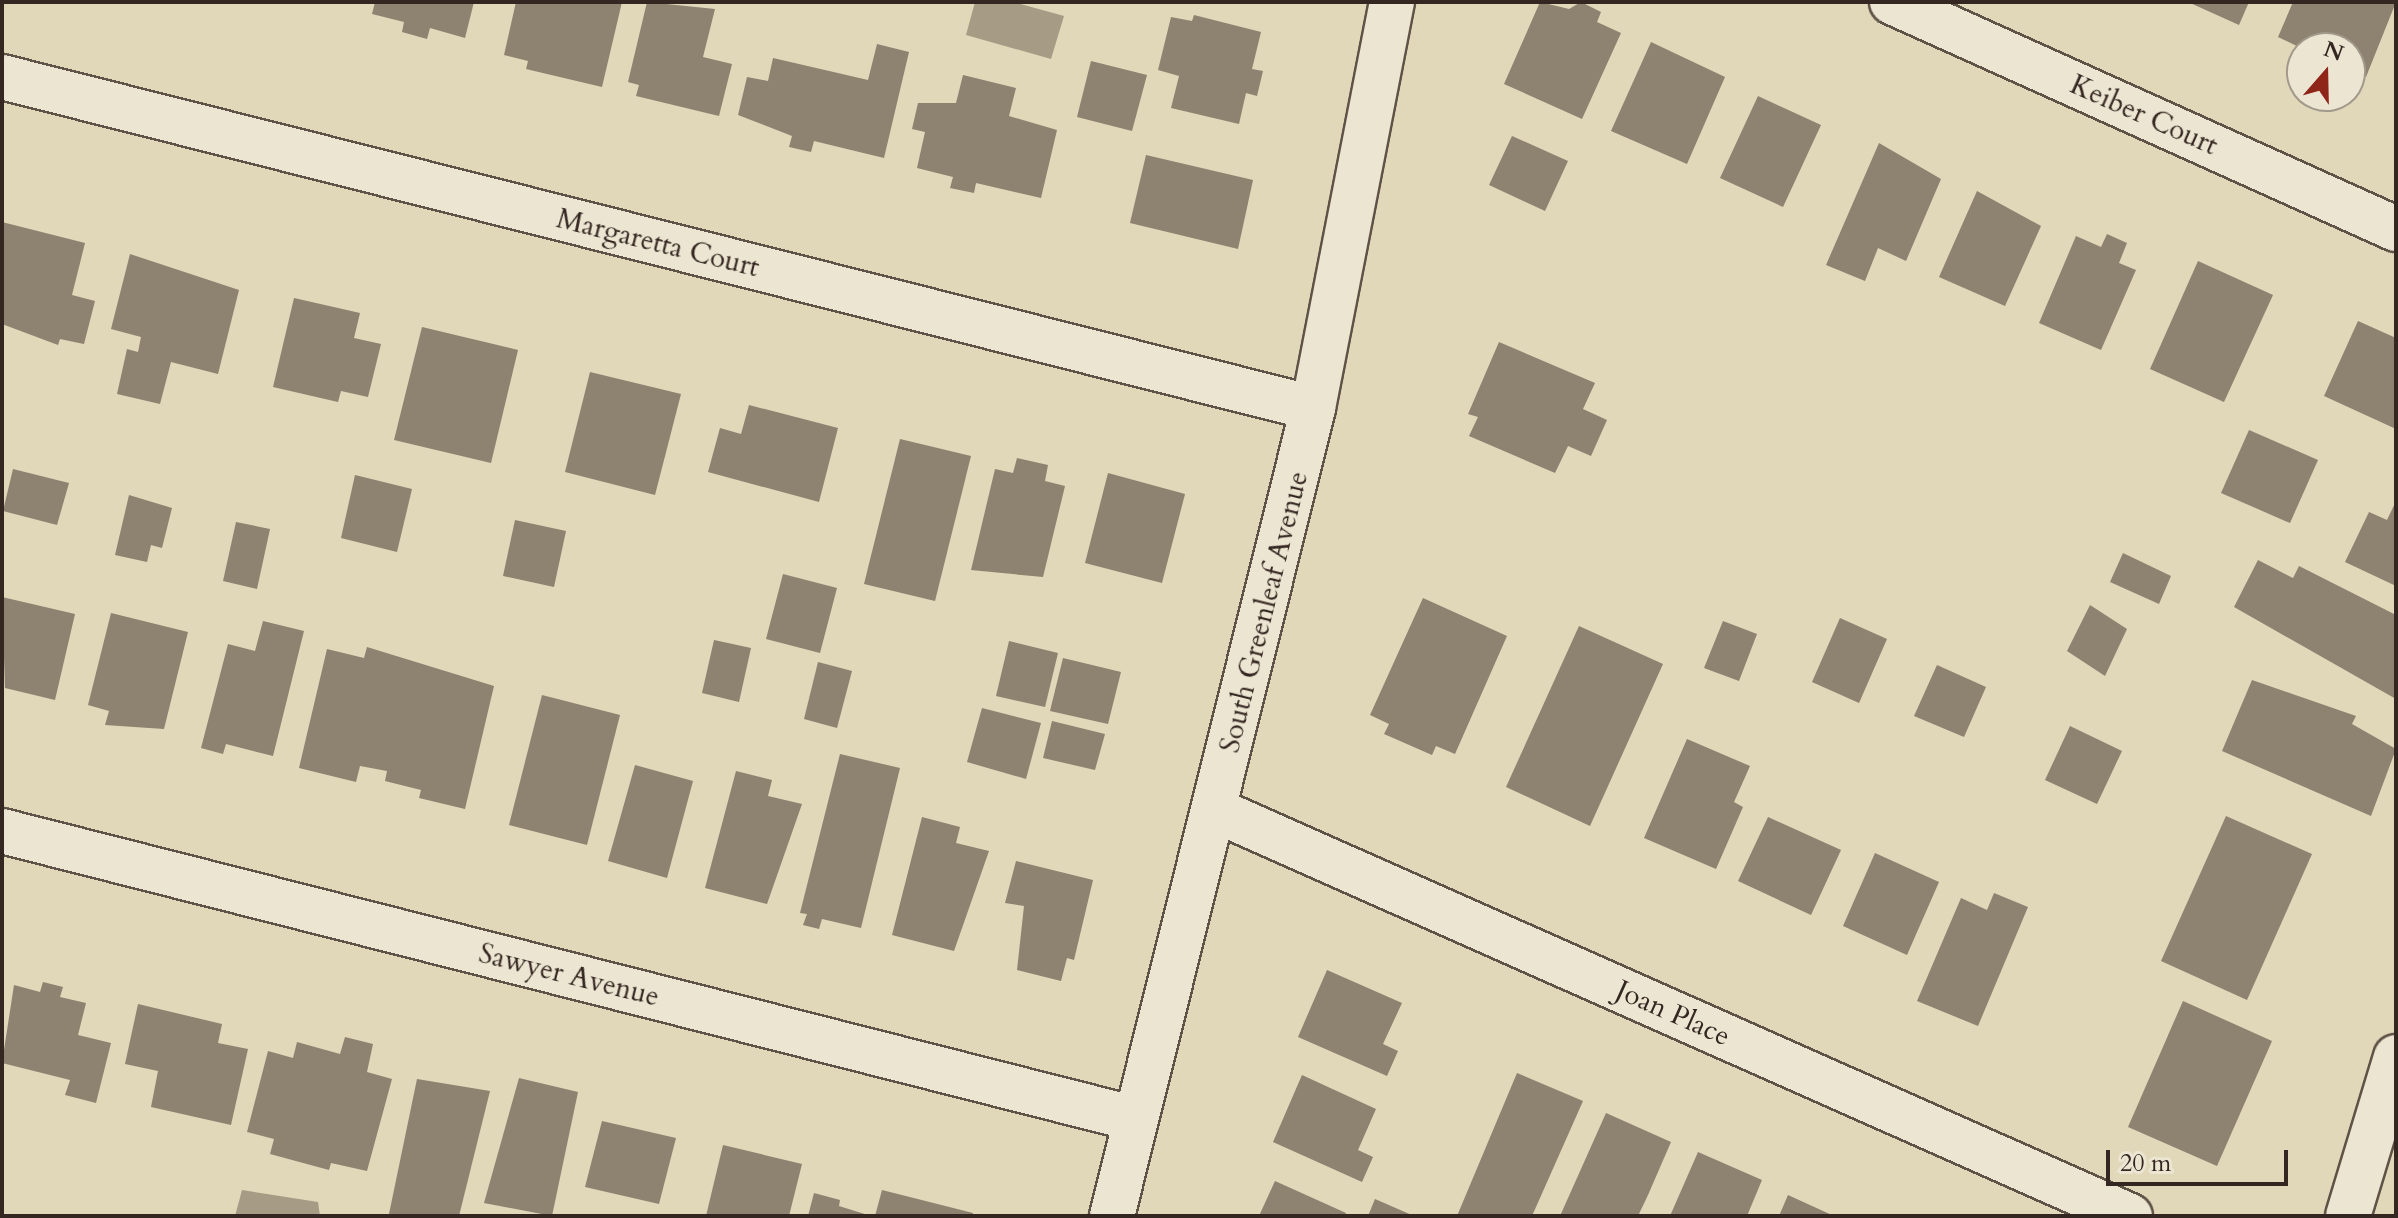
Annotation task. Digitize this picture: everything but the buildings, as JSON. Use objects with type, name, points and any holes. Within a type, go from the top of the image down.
[{"type":"street","name":"South Greenleaf Avenue","points":[[1112,1216],[1313,408],[1392,2]]},
{"type":"street","name":"Keiber Court","points":[[1892,2],[2396,229]]},
{"type":"street","name":"Margaretta Court","points":[[2,77],[1313,408]]},
{"type":"street","name":"Joan Place","points":[[1215,810],[2130,1216]]},
{"type":"street","name":"Sawyer Avenue","points":[[2,831],[1136,1119]]},
{"type":"street","points":[[2348,1216],[2396,1057]]},
{"type":"shaded area","points":[[975,2],[1013,2],[1064,16],[1051,59],[966,35]]},
{"type":"shaded area","points":[[242,1190],[318,1202],[320,1216],[235,1216]]}]
